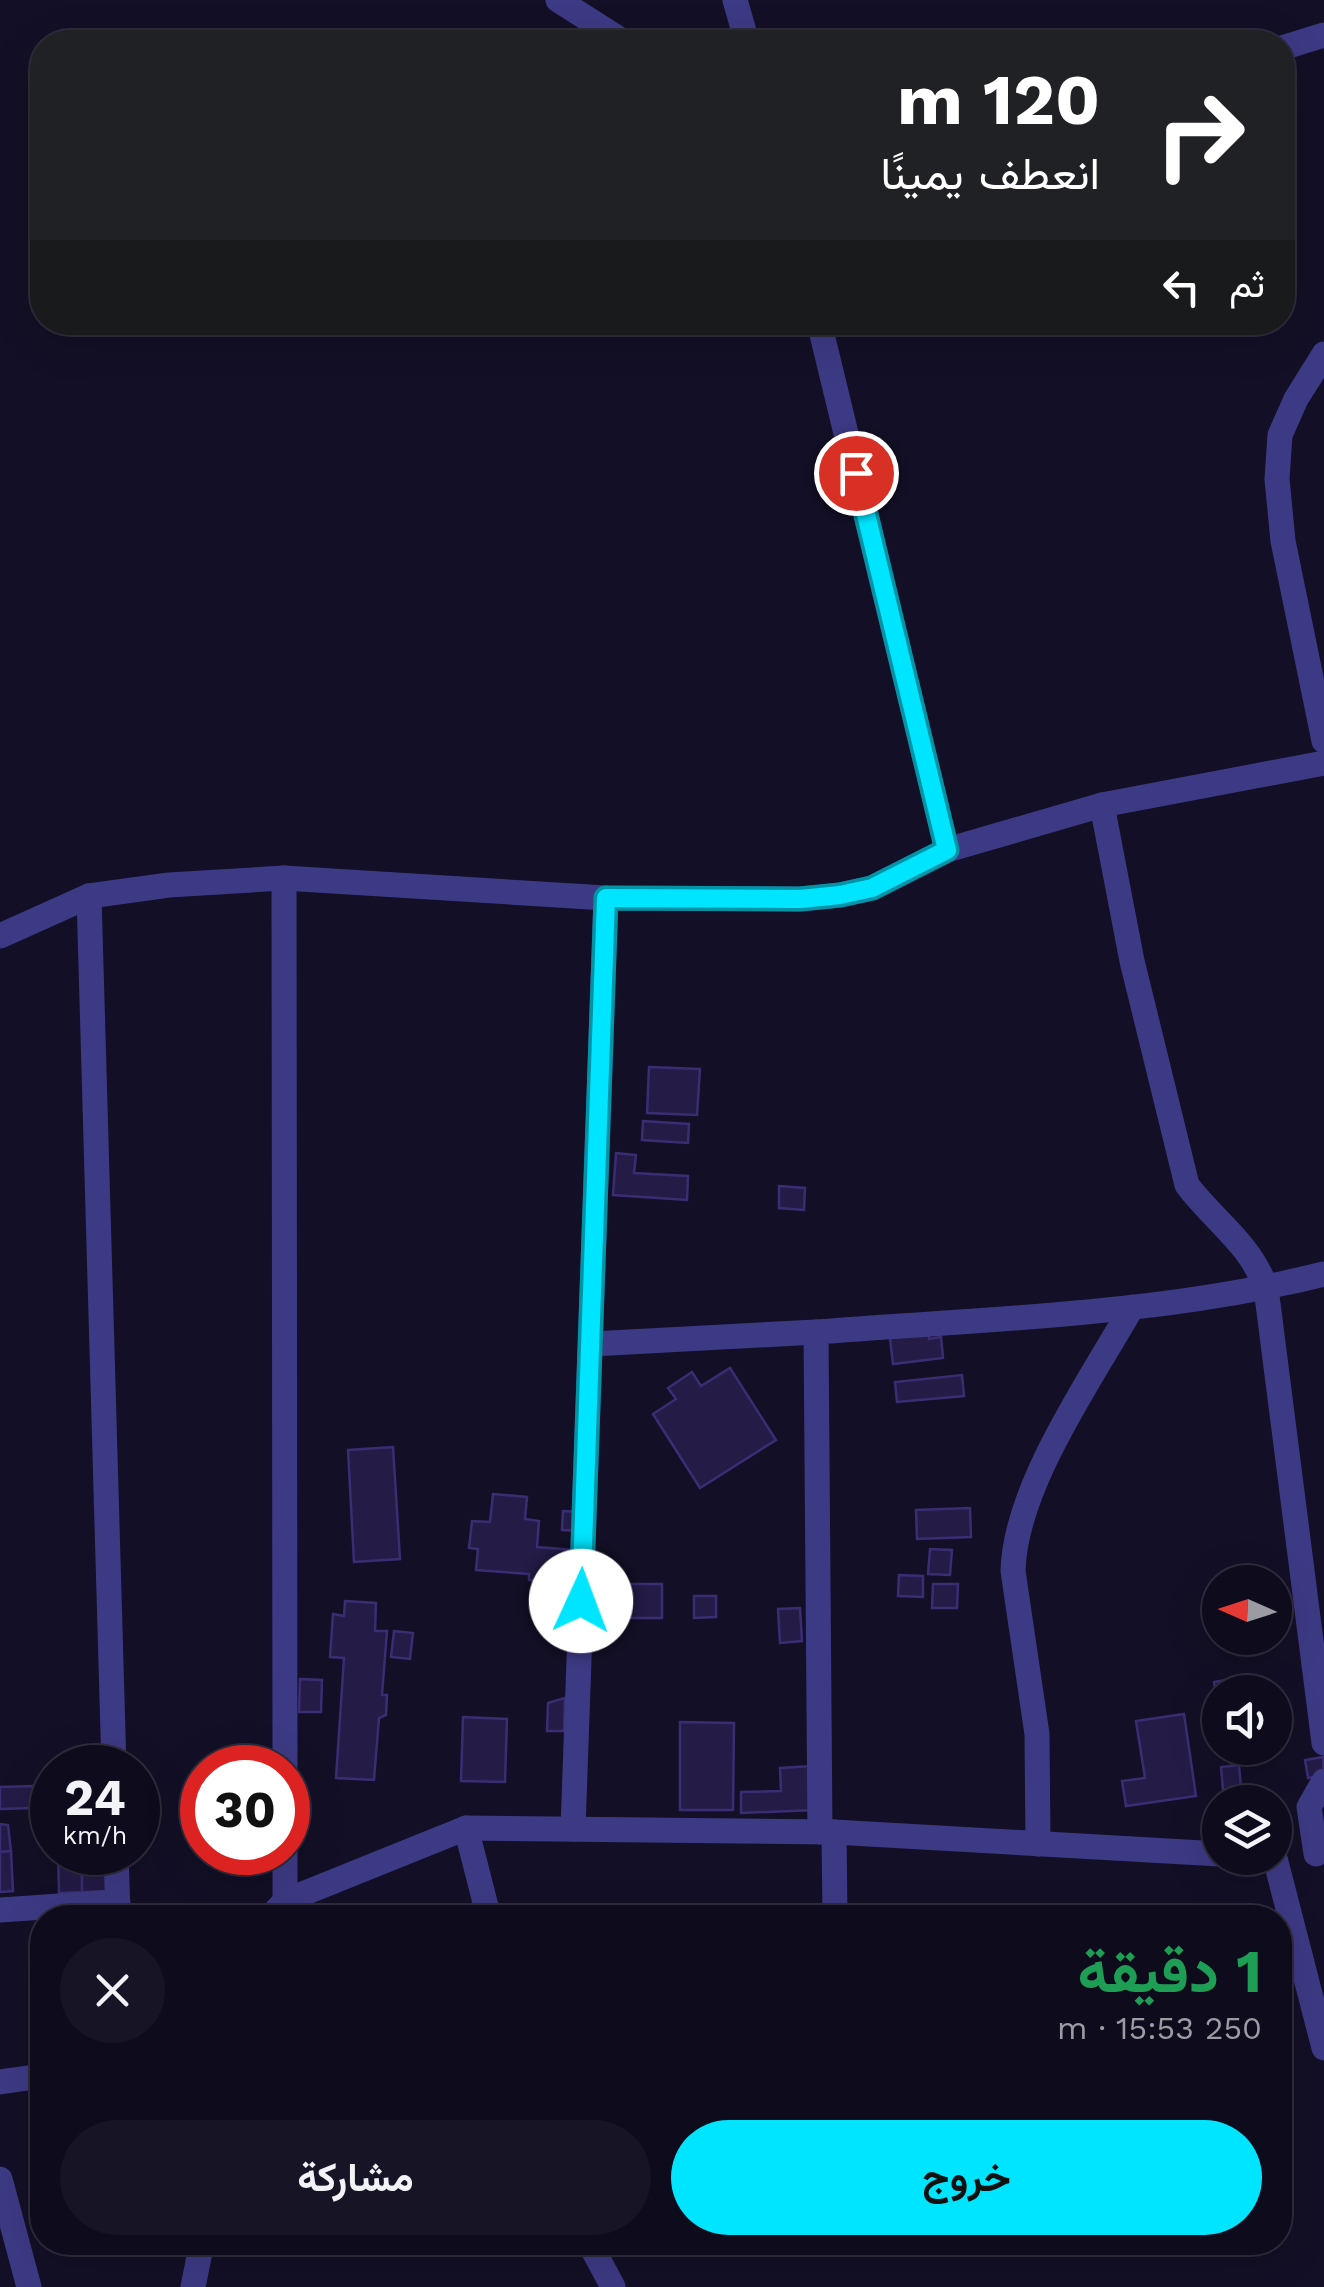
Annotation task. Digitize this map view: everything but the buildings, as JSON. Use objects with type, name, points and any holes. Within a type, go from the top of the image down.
[{"type":"street","points":[[558,0],[605,30]]},
{"type":"street","points":[[735,0],[744,30]]},
{"type":"street","points":[[1295,44],[1324,34]]},
{"type":"street","points":[[822,335],[947,850]]},
{"type":"street","points":[[1324,354],[1280,434],[1278,480],[1283,541],[1324,741]]},
{"type":"street","points":[[0,936],[89,896],[169,885],[284,878],[606,898],[800,899],[840,895],[872,888],[947,850],[1102,805],[1324,763]]},
{"type":"street","points":[[1102,805],[1132,961],[1187,1185],[1246,1247],[1266,1288],[1324,1743]]},
{"type":"street","points":[[284,878],[285,1745]]},
{"type":"street","points":[[89,896],[113,1745]]},
{"type":"street","points":[[573,1829],[606,898]]},
{"type":"street","points":[[592,1344],[1132,1308],[1266,1288],[1324,1274]]},
{"type":"street","points":[[1038,1844],[1037,1734],[1013,1550],[1041,1469],[1132,1308]]},
{"type":"street","points":[[816,1332],[827,1832],[833,1905]]},
{"type":"street","points":[[1292,1855],[1320,1853],[1309,1807],[1324,1781]]},
{"type":"street","points":[[286,1905],[466,1828],[827,1832],[1202,1853]]},
{"type":"street","points":[[466,1828],[486,1905]]},
{"type":"street","points":[[117,1875],[118,1905]]},
{"type":"street","points":[[278,1905],[282,1875]]},
{"type":"street","points":[[1280,1875],[1287,1905]]},
{"type":"street","points":[[0,1910],[30,1910]]},
{"type":"street","points":[[1292,1923],[1324,2048]]},
{"type":"street","points":[[0,2082],[30,2078]]},
{"type":"street","points":[[0,2178],[10,2256],[28,2287]]},
{"type":"street","points":[[193,2287],[199,2255]]},
{"type":"street","points":[[597,2255],[613,2287]]},
{"type":"route","points":[[581,1601],[606,898],[800,899],[840,895],[872,888],[906,874],[947,850],[856,473]]}]
